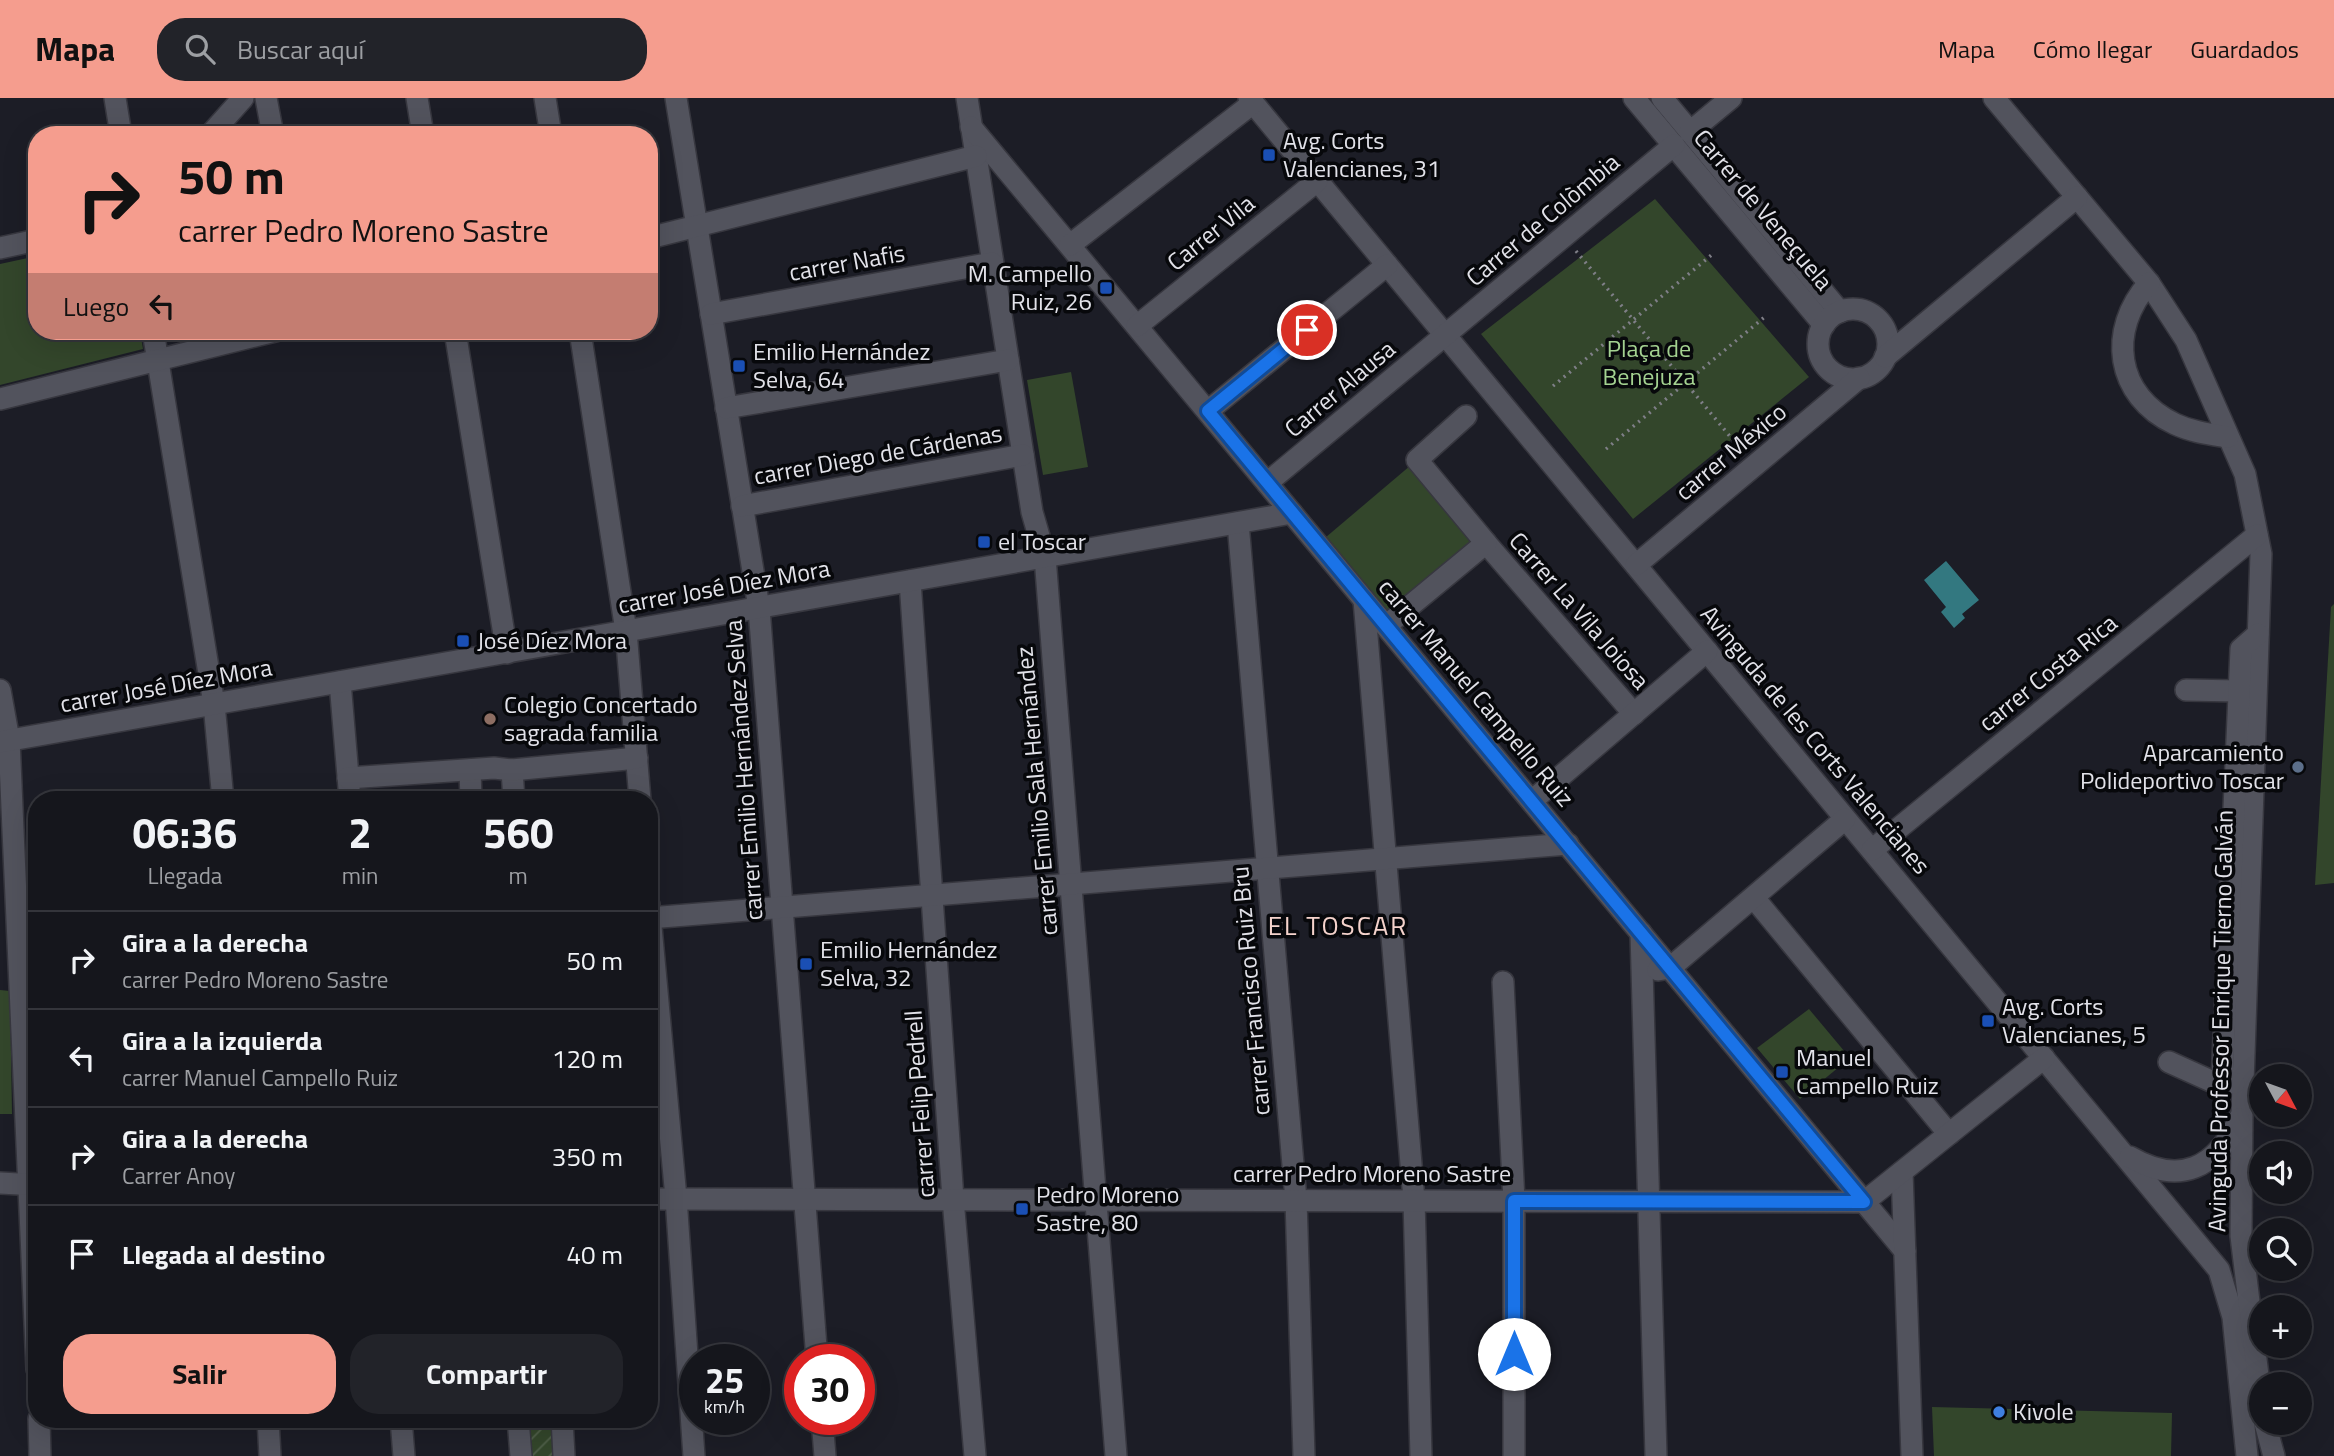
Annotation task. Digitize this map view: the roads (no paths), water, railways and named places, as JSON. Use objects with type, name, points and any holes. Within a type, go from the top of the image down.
[{"type":"street","points":[[115,98],[120,126]]},
{"type":"street","points":[[218,126],[243,98]]},
{"type":"street","points":[[267,98],[272,126]]},
{"type":"street","points":[[417,98],[422,126]]},
{"type":"street","points":[[545,98],[550,126]]},
{"type":"street","name":"carrer Emilio Hernández Selva","points":[[676,98],[759,608],[780,908],[816,1344]]},
{"type":"street","name":"carrer Emilio Sala Hernández","points":[[967,98],[1032,512],[1045,557],[1116,1456]]},
{"type":"street","name":"Carrer de Veneçuela","points":[[1634,98],[1682,139],[1832,318]]},
{"type":"street","name":"Carrer de Veneçuela","points":[[1662,98],[1682,139]]},
{"type":"street","name":"Carrer de Colòmbia","points":[[1445,335],[1731,98]]},
{"type":"street","name":"Avinguda Professor Enrique Tierno Galván","points":[[1994,98],[2149,283],[2186,340],[2213,394],[2245,474],[2261,554],[2232,1083],[2242,1113],[2242,1253],[2257,1372]]},
{"type":"street","points":[[1070,245],[1097,215],[1251,100]]},
{"type":"street","name":"Avinguda de les Corts Valencianes","points":[[1251,100],[2219,1270],[2232,1317],[2247,1456]]},
{"type":"street","name":"carrer Manuel Campello Ruiz","points":[[971,127],[1905,1251]]},
{"type":"street","points":[[658,236],[977,164],[1007,169]]},
{"type":"street","name":"Carrer Vila","points":[[1137,326],[1317,180]]},
{"type":"street","points":[[1885,357],[1887,338],[1880,322],[1865,312],[1832,318],[1818,342],[1823,362],[1841,377],[1859,378],[1874,372],[1885,357],[2077,197]]},
{"type":"street","points":[[0,248],[28,242]]},
{"type":"street","name":"carrer Nafis","points":[[711,314],[992,263]]},
{"type":"street","points":[[1208,411],[1387,265]]},
{"type":"street","points":[[2149,283],[2135,299],[2125,325],[2121,348],[2136,390],[2153,410],[2173,423],[2197,432],[2228,437]]},
{"type":"street","name":"Carrer Alausa","points":[[1267,483],[1445,335]]},
{"type":"street","points":[[155,340],[214,704],[222,791]]},
{"type":"street","points":[[0,399],[239,340]]},
{"type":"street","points":[[456,340],[507,653]]},
{"type":"street","points":[[581,340],[626,631],[639,791]]},
{"type":"street","points":[[726,408],[1007,360]]},
{"type":"street","name":"carrer México","points":[[1636,565],[1859,378]]},
{"type":"street","name":"Carrer La Vila Joiosa","points":[[1466,416],[1418,460],[1634,714]]},
{"type":"street","name":"carrer Diego de Cárdenas","points":[[742,506],[1023,456]]},
{"type":"street","name":"carrer José Díez Mora","points":[[4,741],[1292,513]]},
{"type":"street","name":"carrer Francisco Ruiz Bru","points":[[1238,523],[1296,1200],[1304,1456]]},
{"type":"street","name":"carrer Costa Rica","points":[[1872,850],[2257,535]]},
{"type":"street","name":"Carrer La Vila Joiosa","points":[[1387,625],[1486,542]]},
{"type":"street","name":"carrer Felip Pedrell","points":[[910,581],[953,1199],[975,1456]]},
{"type":"street","points":[[1364,600],[1414,1200],[1421,1456]]},
{"type":"street","points":[[2169,1062],[2211,1081],[2232,1083],[2238,691],[2241,649],[2258,634]]},
{"type":"street","name":"Carrer La Vila Joiosa","points":[[1532,800],[1707,650]]},
{"type":"street","points":[[340,682],[349,789],[470,770],[512,770],[637,758]]},
{"type":"street","points":[[0,690],[4,741],[10,991],[28,1142]]},
{"type":"street","points":[[2186,690],[2238,691]]},
{"type":"street","points":[[470,770],[471,791]]},
{"type":"street","points":[[512,770],[513,791]]},
{"type":"street","points":[[1642,973],[1670,968],[1845,819]]},
{"type":"street","points":[[658,914],[780,908],[1568,844]]},
{"type":"street","points":[[1754,898],[1949,1134]]},
{"type":"street","points":[[1641,933],[1656,1456]]},
{"type":"street","points":[[1503,982],[1514,1201],[1514,1456]]},
{"type":"street","points":[[658,1001],[676,1198],[694,1456]]},
{"type":"street","points":[[1864,1202],[2044,1058]]},
{"type":"street","points":[[2125,1155],[2147,1167],[2187,1170],[2206,1163],[2224,1148],[2242,1113]]},
{"type":"street","points":[[1902,1172],[1912,1456]]},
{"type":"street","points":[[0,1182],[28,1184]]},
{"type":"street","name":"carrer Pedro Moreno Sastre","points":[[658,1199],[1864,1202]]},
{"type":"street","points":[[39,1428],[40,1456]]},
{"type":"street","points":[[268,1428],[270,1456]]},
{"type":"street","points":[[402,1428],[404,1456]]},
{"type":"street","points":[[519,1428],[521,1456]]},
{"type":"street","points":[[562,1428],[564,1456]]},
{"type":"street","points":[[823,1435],[825,1456]]},
{"type":"street","points":[[2268,1435],[2274,1456]]},
{"type":"water","points":[[1946,561],[1979,600],[1962,614],[1965,618],[1954,628],[1941,612],[1946,607],[1924,580]]},
{"type":"place","name":"Avg. Corts Valencianes, 31","points":[[1269,155]]},
{"type":"place","name":"M. Campello Ruiz, 26","points":[[1106,288]]},
{"type":"place","name":"Emilio Hernández Selva, 64","points":[[739,366]]},
{"type":"place","name":"el Toscar","points":[[984,542]]},
{"type":"place","name":"José Díez Mora","points":[[463,641]]},
{"type":"place","name":"Colegio Concertado sagrada familia","points":[[490,719]]},
{"type":"place","name":"Aparcamiento Polideportivo Toscar","points":[[2298,767]]},
{"type":"place","name":"Emilio Hernández Selva, 32","points":[[806,964]]},
{"type":"place","name":"Avg. Corts Valencianes, 5","points":[[1988,1021]]},
{"type":"place","name":"Manuel Campello Ruiz","points":[[1782,1072]]},
{"type":"place","name":"Pedro Moreno Sastre, 80","points":[[1022,1209]]},
{"type":"place","name":"Kivole","points":[[1999,1412]]},
{"type":"district","name":"EL TOSCAR","points":[[1338,926]]},
{"type":"park label","name":"Plaça de Benejuza","points":[[1649,363]]}]
